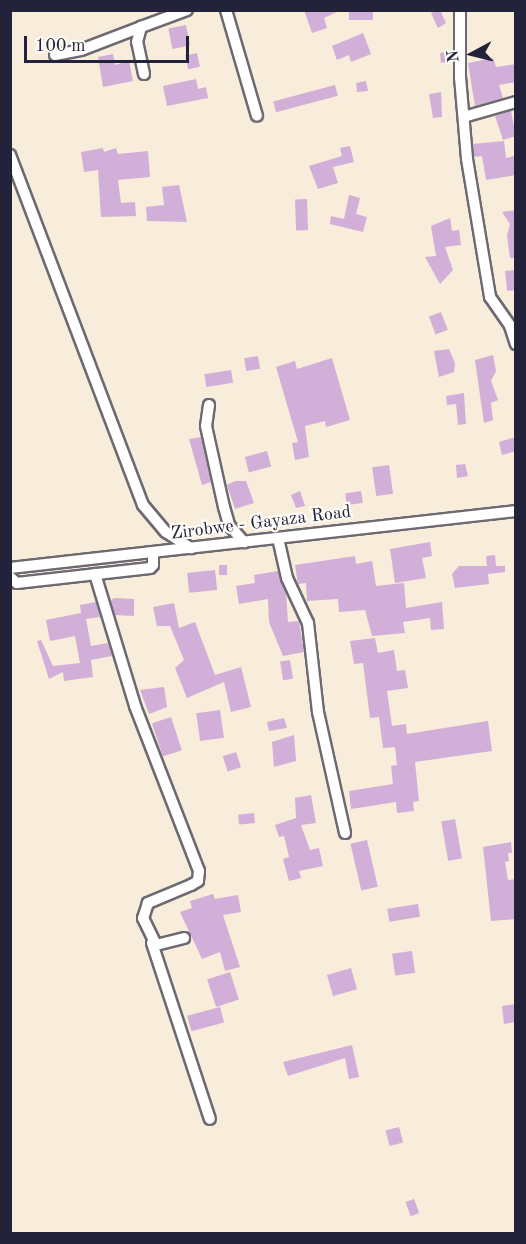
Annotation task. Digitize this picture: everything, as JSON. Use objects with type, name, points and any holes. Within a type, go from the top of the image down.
[{"type":"street","points":[[55,55],[81,50],[187,10]]},
{"type":"street","points":[[226,10],[257,116]]},
{"type":"street","points":[[460,10],[460,77],[467,116],[467,159],[490,297],[510,326],[516,344]]},
{"type":"street","points":[[141,27],[136,42],[144,74]]},
{"type":"street","points":[[467,116],[516,102]]},
{"type":"street","points":[[10,155],[143,505],[166,532],[191,548]]},
{"type":"street","points":[[209,405],[206,426],[224,507],[229,525],[244,542]]},
{"type":"street","name":"Zirobwe - Gayaza Road","points":[[10,568],[516,511]]},
{"type":"street","points":[[278,538],[287,578],[308,623],[318,712],[345,833]]},
{"type":"street","points":[[10,577],[17,583],[150,568],[153,565],[153,552]]},
{"type":"street","points":[[95,574],[135,706],[199,871],[198,881],[148,903],[143,918],[210,1119]]},
{"type":"street","points":[[152,943],[184,938]]},
{"type":"building","points":[[304,10],[341,10],[324,18],[327,28],[312,33]]},
{"type":"building","points":[[440,10],[446,23],[438,28],[431,13]]},
{"type":"building","points":[[349,11],[373,11],[373,20],[349,20]]},
{"type":"building","points":[[186,25],[190,46],[172,49],[168,28]]},
{"type":"building","points":[[363,33],[371,54],[351,62],[349,55],[337,60],[332,46]]},
{"type":"building","points":[[448,52],[450,61],[441,63],[440,53]]},
{"type":"building","points":[[197,53],[200,67],[188,69],[185,55]]},
{"type":"building","points":[[113,54],[115,65],[129,61],[133,81],[103,87],[98,57]]},
{"type":"building","points":[[493,58],[496,67],[516,64],[516,82],[499,85],[503,98],[475,106],[468,63]]},
{"type":"building","points":[[196,79],[198,89],[206,87],[208,98],[167,106],[163,86]]},
{"type":"building","points":[[366,81],[368,91],[357,92],[356,83]]},
{"type":"building","points":[[335,85],[338,96],[276,112],[273,102]]},
{"type":"building","points":[[441,92],[442,117],[433,118],[429,94]]},
{"type":"building","points":[[511,111],[516,136],[503,140],[495,116]]},
{"type":"building","points":[[504,141],[506,158],[514,156],[516,175],[486,180],[482,156],[474,157],[473,144]]},
{"type":"building","points":[[350,146],[354,162],[333,167],[338,183],[318,189],[309,166],[342,156],[340,148]]},
{"type":"building","points":[[103,148],[104,152],[116,148],[118,154],[148,151],[150,177],[118,180],[121,203],[135,202],[136,216],[101,217],[98,170],[84,172],[81,152]]},
{"type":"building","points":[[179,185],[187,222],[147,221],[146,207],[164,205],[162,187]]},
{"type":"building","points":[[349,195],[360,198],[356,214],[367,217],[363,232],[330,224],[331,216],[344,219]]},
{"type":"building","points":[[295,199],[307,199],[308,230],[296,230]]},
{"type":"building","points":[[516,210],[516,258],[510,258],[507,235],[510,224],[502,212]]},
{"type":"building","points":[[450,218],[452,231],[459,230],[461,245],[445,247],[453,270],[440,284],[425,257],[436,256],[431,226]]},
{"type":"building","points":[[514,270],[516,290],[507,291],[505,271]]},
{"type":"building","points":[[441,312],[448,330],[436,334],[429,317]]},
{"type":"building","points":[[449,349],[455,363],[454,372],[439,377],[434,351]]},
{"type":"building","points":[[493,355],[496,371],[491,381],[498,400],[491,403],[493,420],[484,423],[475,360]]},
{"type":"building","points":[[258,356],[260,369],[246,371],[244,358]]},
{"type":"building","points":[[332,358],[350,420],[326,427],[325,421],[305,426],[309,457],[295,460],[292,443],[298,442],[276,367],[295,361],[297,369]]},
{"type":"building","points":[[231,370],[233,383],[206,387],[204,374]]},
{"type":"building","points":[[464,393],[466,424],[458,425],[456,404],[447,405],[446,396]]},
{"type":"building","points":[[201,437],[211,482],[202,485],[189,439]]},
{"type":"building","points":[[516,437],[516,451],[502,455],[499,442]]},
{"type":"building","points":[[267,451],[271,466],[249,472],[245,457]]},
{"type":"building","points":[[465,464],[468,476],[457,478],[456,465]]},
{"type":"building","points":[[389,465],[393,494],[376,496],[372,467]]},
{"type":"building","points":[[235,481],[246,481],[254,503],[235,509],[227,485]]},
{"type":"building","points":[[300,491],[305,506],[296,508],[291,495]]},
{"type":"building","points":[[361,491],[363,503],[347,505],[345,494]]},
{"type":"building","points":[[430,542],[432,556],[422,558],[426,578],[395,583],[390,549]]},
{"type":"building","points":[[495,555],[496,566],[505,566],[505,572],[488,574],[489,584],[455,588],[452,574],[459,566],[487,566],[486,556]]},
{"type":"building","points":[[355,556],[356,564],[372,561],[376,586],[404,583],[406,608],[442,602],[444,629],[431,630],[430,618],[403,622],[405,633],[372,636],[365,610],[339,612],[338,599],[307,601],[306,583],[298,584],[295,565]]},
{"type":"building","points":[[219,565],[227,565],[227,575],[219,575]]},
{"type":"building","points":[[215,570],[217,590],[189,593],[187,573]]},
{"type":"building","points":[[278,571],[286,593],[288,622],[299,621],[304,652],[283,656],[269,622],[268,599],[239,604],[236,586],[255,583],[254,575]]},
{"type":"building","points":[[114,598],[134,599],[134,616],[115,615],[111,600]]},
{"type":"building","points":[[96,602],[100,617],[86,619],[91,646],[108,643],[112,656],[91,660],[93,677],[64,681],[63,672],[49,679],[37,641],[41,640],[53,666],[80,663],[75,636],[50,641],[46,620],[81,613],[80,605]]},
{"type":"building","points":[[174,603],[179,628],[195,622],[215,675],[241,667],[251,707],[231,712],[224,682],[187,698],[175,668],[184,660],[170,626],[157,626],[153,607]]},
{"type":"building","points":[[375,638],[378,653],[394,650],[397,671],[405,670],[408,688],[387,691],[392,726],[406,724],[407,734],[488,721],[492,751],[415,762],[419,801],[413,802],[414,811],[397,813],[396,802],[351,809],[349,791],[393,784],[391,766],[397,765],[395,747],[383,748],[379,717],[370,718],[363,663],[354,664],[350,641]]},
{"type":"building","points":[[290,660],[293,679],[283,680],[280,662]]},
{"type":"building","points":[[164,687],[167,707],[149,714],[140,690]]},
{"type":"building","points":[[220,710],[224,738],[200,741],[196,713]]},
{"type":"building","points":[[171,717],[182,750],[163,756],[152,723]]},
{"type":"building","points":[[284,718],[287,728],[269,731],[267,722]]},
{"type":"building","points":[[294,735],[296,761],[274,767],[272,742]]},
{"type":"building","points":[[236,752],[241,767],[228,772],[223,756]]},
{"type":"building","points":[[311,795],[316,823],[301,825],[310,850],[319,848],[323,866],[299,871],[301,878],[289,881],[283,859],[289,857],[284,836],[279,837],[275,825],[296,818],[295,798]]},
{"type":"building","points":[[254,813],[255,823],[239,825],[238,815]]},
{"type":"building","points":[[455,819],[462,858],[448,861],[441,821]]},
{"type":"building","points":[[367,840],[378,887],[361,891],[350,844]]},
{"type":"building","points":[[511,842],[512,853],[508,853],[509,861],[505,862],[508,880],[516,879],[516,919],[491,921],[483,847]]},
{"type":"building","points":[[213,894],[215,899],[238,895],[241,912],[223,915],[240,967],[225,971],[220,952],[202,959],[180,912],[192,908],[190,901]]},
{"type":"building","points":[[418,904],[420,917],[389,922],[387,909]]},
{"type":"building","points":[[412,951],[415,973],[395,976],[392,954]]},
{"type":"building","points":[[351,968],[357,989],[333,996],[327,975]]},
{"type":"building","points":[[230,972],[239,1000],[216,1007],[207,979]]},
{"type":"building","points":[[516,1004],[516,1022],[504,1024],[502,1006]]},
{"type":"building","points":[[220,1007],[224,1022],[191,1031],[187,1016]]},
{"type":"building","points":[[352,1045],[359,1077],[349,1079],[345,1058],[288,1076],[283,1062]]},
{"type":"building","points":[[399,1127],[403,1142],[390,1146],[385,1131]]},
{"type":"building","points":[[414,1199],[419,1213],[411,1216],[406,1202]]}]
